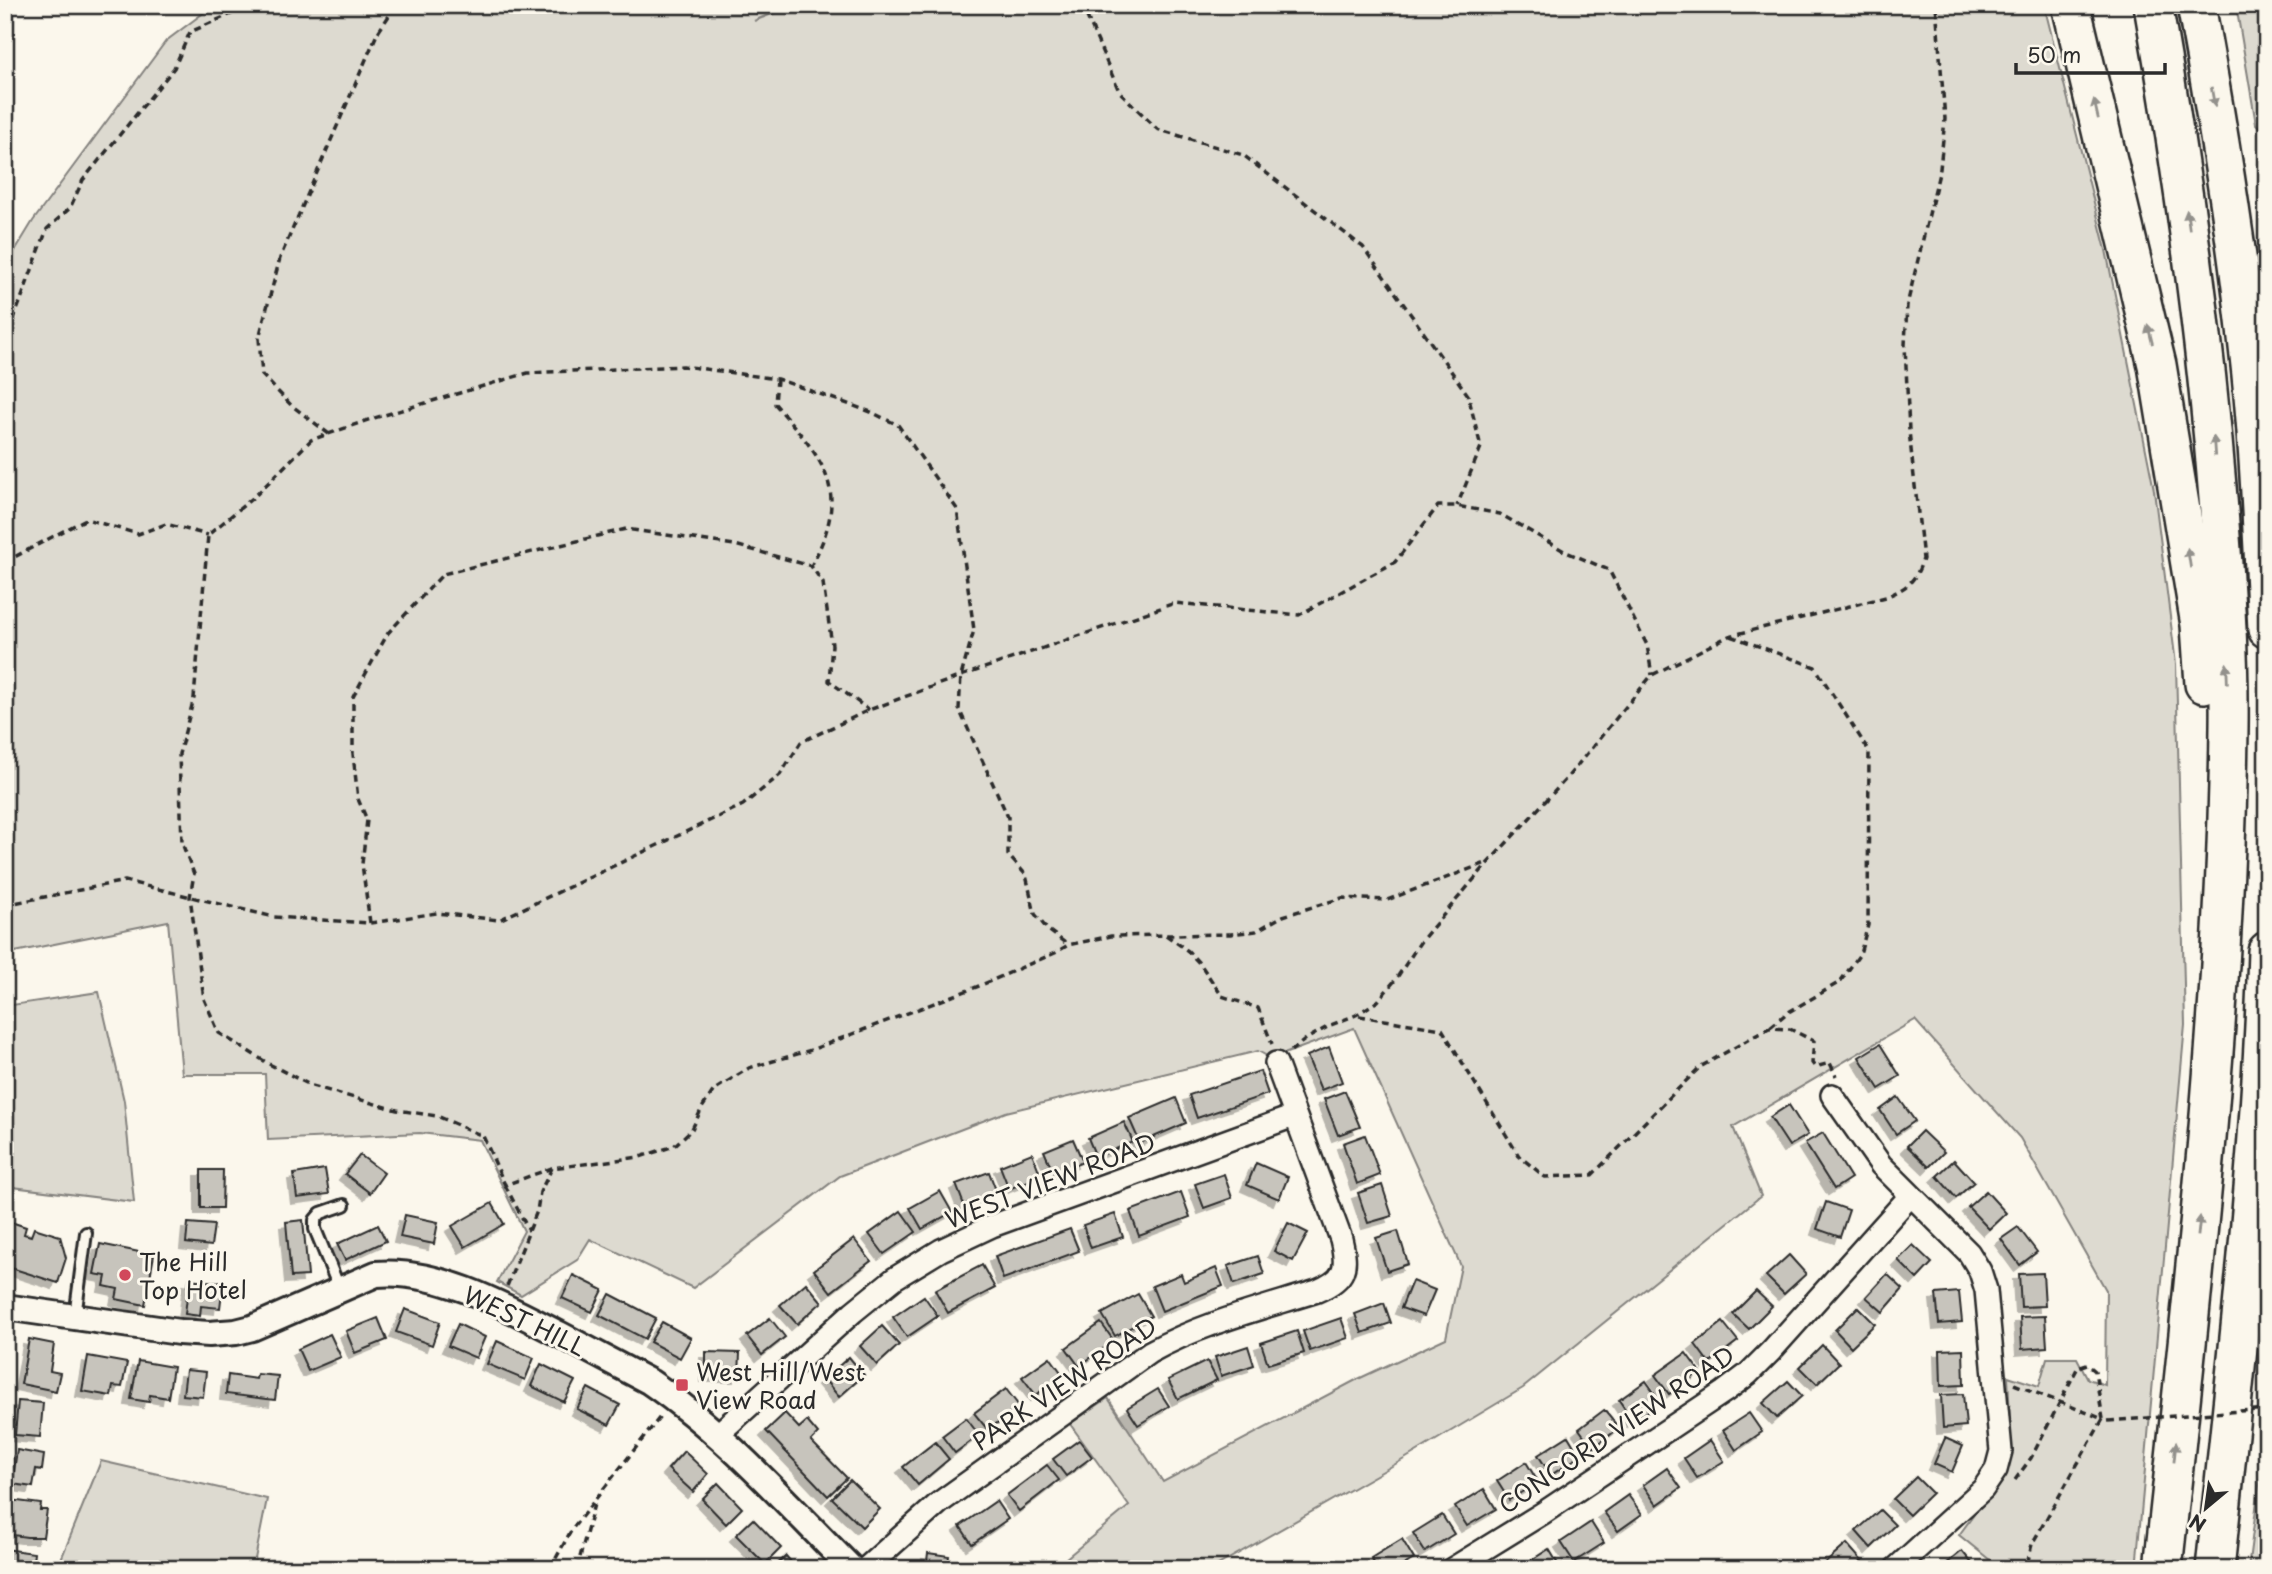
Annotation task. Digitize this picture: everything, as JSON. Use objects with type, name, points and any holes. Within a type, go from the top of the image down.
[{"type":"highway","points":[[2071,5],[2157,365],[2200,625],[2213,828],[2219,986]]},
{"type":"highway","points":[[2153,5],[2192,250],[2212,415],[2225,582],[2229,725],[2219,986],[2203,1190],[2163,1569]]},
{"type":"highway","points":[[2196,5],[2235,234],[2249,351],[2267,629]]},
{"type":"highway","points":[[2215,1569],[2238,1364],[2265,1027],[2267,951]]},
{"type":"highway","points":[[2238,1364],[2267,1249]]},
{"type":"street","name":"PARK VIEW ROAD","points":[[865,1569],[939,1503],[1150,1352],[1207,1325],[1317,1291],[1339,1279],[1345,1269],[1341,1239],[1276,1063]]},
{"type":"street","points":[[1832,1095],[1881,1165],[1969,1253],[1980,1271],[1986,1290],[2001,1451],[1996,1470],[1983,1489],[1895,1569]]},
{"type":"street","name":"WEST VIEW ROAD","points":[[718,1435],[853,1312],[895,1278],[941,1250],[992,1226],[1294,1116]]},
{"type":"street","name":"CONCORD VIEW ROAD","points":[[1452,1569],[1543,1513],[1748,1374],[1772,1351],[1910,1196]]},
{"type":"street","name":"WEST HILL","points":[[5,1307],[209,1334],[252,1328],[376,1274],[390,1273],[459,1288],[499,1303],[650,1382],[674,1398],[718,1435],[852,1569]]},
{"type":"lane","points":[[340,1290],[315,1229],[315,1220],[321,1213],[344,1205]]},
{"type":"lane","points":[[75,1317],[86,1233]]},
{"type":"path","points":[[5,343],[47,229],[70,208],[83,180],[174,68],[190,32],[238,11],[241,5]]},
{"type":"path","points":[[329,434],[292,405],[262,375],[259,338],[280,258],[377,34],[396,5]]},
{"type":"path","points":[[1082,5],[1119,91],[1157,129],[1243,155],[1363,247],[1468,395],[1481,447],[1457,506]]},
{"type":"path","points":[[1276,1063],[1306,1039],[1331,1025],[1356,1016],[1378,1001],[1421,941],[1566,779],[1652,675],[1729,636],[1886,597],[1904,589],[1917,576],[1923,559],[1909,431],[1905,345],[1907,305],[1940,169],[1944,132],[1936,5]]},
{"type":"path","points":[[529,1231],[483,1136],[437,1116],[397,1110],[312,1086],[269,1064],[219,1033],[204,999],[190,897],[194,874],[182,843],[179,754],[194,698],[208,535],[255,496],[310,440],[528,373],[683,366],[777,379],[871,412],[898,425],[957,509],[974,630],[961,676],[959,709],[1008,817],[1008,855],[1026,875],[1035,914],[1047,929],[1068,945]]},
{"type":"path","points":[[777,379],[775,404],[812,446],[829,480],[832,512],[811,566]]},
{"type":"path","points":[[5,903],[125,881],[274,917],[370,923],[437,913],[499,920],[743,805],[780,775],[801,742],[869,710],[1175,603],[1298,615],[1395,562],[1438,506],[1457,506],[1500,514],[1564,551],[1609,570],[1647,645],[1652,675]]},
{"type":"path","points":[[5,562],[86,519],[138,534],[166,524],[208,535]]},
{"type":"path","points":[[370,923],[362,864],[367,820],[358,799],[353,754],[353,696],[388,633],[443,574],[626,529],[735,545],[811,566],[823,583],[832,645],[829,681],[869,710]]},
{"type":"path","points":[[1356,1016],[1443,1029],[1519,1156],[1545,1177],[1592,1175],[1700,1067],[1769,1028],[1787,1013],[1840,982],[1860,954],[1868,925],[1869,751],[1815,667],[1729,636]]},
{"type":"path","points":[[505,1185],[552,1168],[640,1157],[674,1146],[692,1129],[714,1090],[748,1069],[808,1051],[979,986],[1068,945],[1111,936],[1231,934],[1256,931],[1283,916],[1342,898],[1387,900],[1488,863]]},
{"type":"path","points":[[1165,934],[1188,951],[1201,965],[1222,996],[1258,1008],[1274,1048],[1276,1063]]},
{"type":"path","points":[[1769,1028],[1790,1028],[1814,1041],[1812,1063],[1815,1067],[1830,1063],[1836,1077],[1832,1095]]},
{"type":"path","points":[[499,1303],[537,1212],[540,1192],[552,1168]]},
{"type":"path","points":[[2008,1490],[2031,1458],[2078,1367],[2087,1364],[2095,1371],[2106,1420],[2032,1544],[2026,1569]]},
{"type":"path","points":[[1993,1375],[2106,1420],[2267,1409]]},
{"type":"path","points":[[550,1569],[572,1529],[674,1398]]},
{"type":"path","points":[[579,1569],[594,1502]]},
{"type":"shaded area","points":[[214,5],[789,5],[754,21],[795,5],[2044,5],[2106,250],[2154,490],[2176,664],[2185,1025],[2136,1569],[2001,1569],[1959,1535],[2000,1479],[2011,1442],[2008,1376],[2039,1386],[2047,1358],[2077,1358],[2088,1379],[2105,1385],[2106,1290],[2020,1138],[1915,1020],[1733,1127],[1761,1196],[1523,1388],[1211,1569],[1053,1569],[1129,1506],[1070,1424],[1108,1398],[1163,1482],[1356,1380],[1446,1338],[1461,1266],[1354,1028],[1284,1054],[1267,1056],[1258,1051],[1006,1112],[840,1176],[693,1288],[590,1239],[577,1260],[521,1295],[497,1282],[524,1231],[480,1140],[420,1133],[268,1140],[265,1074],[182,1074],[168,921],[5,954],[5,267],[33,221],[166,41]]},
{"type":"shaded area","points":[[2236,5],[2267,5],[2267,134],[2256,124]]},
{"type":"shaded area","points":[[99,992],[124,1101],[134,1202],[5,1186],[5,1006]]},
{"type":"shaded area","points":[[2267,1425],[2266,1569],[2248,1569]]},
{"type":"shaded area","points":[[101,1461],[267,1499],[253,1569],[57,1569]]},
{"type":"building","points":[[1880,1044],[1900,1076],[1879,1089],[1859,1057]]},
{"type":"building","points":[[1329,1047],[1342,1082],[1321,1090],[1307,1056]]},
{"type":"building","points":[[1260,1071],[1268,1094],[1197,1118],[1189,1095]]},
{"type":"building","points":[[1345,1091],[1360,1127],[1338,1135],[1324,1099]]},
{"type":"building","points":[[1898,1097],[1915,1121],[1896,1134],[1880,1110]]},
{"type":"building","points":[[1176,1098],[1186,1123],[1140,1143],[1129,1118]]},
{"type":"building","points":[[1789,1105],[1808,1135],[1789,1146],[1770,1117]]},
{"type":"building","points":[[1124,1122],[1133,1142],[1096,1157],[1088,1138]]},
{"type":"building","points":[[1922,1131],[1944,1152],[1929,1167],[1907,1146]]},
{"type":"building","points":[[1823,1133],[1851,1178],[1834,1189],[1805,1143]]},
{"type":"building","points":[[1365,1135],[1380,1175],[1357,1184],[1343,1143]]},
{"type":"building","points":[[1073,1139],[1083,1162],[1054,1174],[1044,1151]]},
{"type":"building","points":[[1032,1153],[1041,1176],[1009,1189],[1000,1166]]},
{"type":"building","points":[[360,1155],[384,1173],[370,1193],[345,1174]]},
{"type":"building","points":[[1954,1160],[1974,1182],[1956,1198],[1937,1176]]},
{"type":"building","points":[[1256,1163],[1288,1177],[1279,1199],[1247,1185]]},
{"type":"building","points":[[325,1169],[329,1194],[297,1198],[294,1174]]},
{"type":"building","points":[[201,1170],[223,1170],[222,1208],[201,1208]]},
{"type":"building","points":[[989,1172],[997,1193],[964,1205],[956,1184]]},
{"type":"building","points":[[1224,1174],[1232,1198],[1204,1208],[1195,1184]]},
{"type":"building","points":[[1382,1185],[1392,1216],[1368,1223],[1358,1193]]},
{"type":"building","points":[[940,1191],[952,1212],[922,1229],[910,1208]]},
{"type":"building","points":[[1986,1191],[2006,1213],[1989,1229],[1968,1207]]},
{"type":"building","points":[[1181,1192],[1190,1217],[1139,1236],[1130,1211]]},
{"type":"building","points":[[1826,1202],[1849,1210],[1840,1237],[1817,1229]]},
{"type":"building","points":[[492,1203],[504,1224],[465,1247],[452,1226]]},
{"type":"building","points":[[901,1211],[916,1232],[884,1254],[869,1234]]},
{"type":"building","points":[[1115,1214],[1123,1237],[1091,1248],[1083,1225]]},
{"type":"building","points":[[405,1215],[438,1222],[434,1244],[400,1237]]},
{"type":"building","points":[[303,1220],[308,1276],[291,1277],[286,1222]]},
{"type":"building","points":[[11,1222],[26,1227],[24,1234],[31,1236],[34,1228],[60,1236],[66,1258],[58,1283],[5,1266],[5,1240]]},
{"type":"building","points":[[188,1223],[214,1225],[211,1246],[186,1243]]},
{"type":"building","points":[[1288,1223],[1308,1233],[1293,1261],[1274,1251]]},
{"type":"building","points":[[378,1225],[386,1241],[345,1260],[337,1244]]},
{"type":"building","points":[[2018,1227],[2037,1252],[2020,1265],[2001,1239]]},
{"type":"building","points":[[1070,1229],[1079,1251],[1003,1279],[995,1256]]},
{"type":"building","points":[[1398,1231],[1408,1264],[1387,1271],[1376,1238]]},
{"type":"building","points":[[854,1239],[871,1261],[831,1292],[814,1270]]},
{"type":"building","name":"The Hill Top Hotel","points":[[100,1244],[154,1255],[145,1305],[116,1299],[118,1289],[104,1286],[106,1276],[94,1274]]},
{"type":"building","points":[[1913,1245],[1932,1263],[1917,1279],[1898,1260]]},
{"type":"building","points":[[1789,1255],[1806,1274],[1784,1294],[1766,1276]]},
{"type":"building","points":[[1258,1256],[1264,1274],[1234,1284],[1228,1266]]},
{"type":"building","points":[[982,1265],[995,1288],[948,1313],[935,1290]]},
{"type":"building","points":[[1216,1268],[1223,1286],[1162,1311],[1152,1286],[1181,1274],[1184,1282]]},
{"type":"building","points":[[2043,1273],[2045,1306],[2021,1307],[2019,1274]]},
{"type":"building","points":[[1887,1274],[1903,1289],[1883,1312],[1866,1297]]},
{"type":"building","points":[[573,1275],[603,1290],[592,1312],[562,1298]]},
{"type":"building","points":[[189,1279],[223,1283],[220,1308],[201,1306],[200,1316],[185,1314]]},
{"type":"building","points":[[1412,1281],[1435,1290],[1424,1316],[1401,1308]]},
{"type":"building","points":[[806,1283],[822,1302],[797,1324],[780,1305]]},
{"type":"building","points":[[1756,1291],[1772,1306],[1749,1329],[1733,1314]]},
{"type":"building","points":[[1959,1292],[1962,1322],[1939,1324],[1936,1294]]},
{"type":"building","points":[[610,1294],[656,1318],[645,1339],[599,1315]]},
{"type":"building","points":[[1138,1294],[1151,1316],[1115,1336],[1102,1314]]},
{"type":"building","points":[[924,1296],[938,1316],[907,1337],[893,1317]]},
{"type":"building","points":[[1384,1303],[1391,1323],[1362,1333],[1355,1314]]},
{"type":"building","points":[[1858,1307],[1875,1324],[1851,1347],[1835,1330]]},
{"type":"building","points":[[405,1309],[440,1322],[432,1345],[396,1332]]},
{"type":"building","points":[[2045,1316],[2047,1347],[2022,1349],[2020,1317]]},
{"type":"building","points":[[378,1318],[387,1340],[355,1353],[346,1331]]},
{"type":"building","points":[[770,1318],[785,1337],[762,1355],[747,1336]]},
{"type":"building","points":[[1341,1318],[1348,1338],[1310,1351],[1303,1331]]},
{"type":"building","points":[[662,1322],[691,1338],[680,1358],[650,1342]]},
{"type":"building","points":[[1723,1322],[1738,1341],[1709,1363],[1695,1344]]},
{"type":"building","points":[[1101,1323],[1114,1341],[1079,1366],[1066,1348]]},
{"type":"building","points":[[458,1324],[485,1337],[476,1358],[448,1346]]},
{"type":"building","points":[[882,1326],[899,1345],[877,1365],[860,1346]]},
{"type":"building","points":[[1297,1331],[1304,1353],[1268,1364],[1261,1343]]},
{"type":"building","points":[[330,1334],[341,1357],[308,1371],[298,1349]]},
{"type":"building","points":[[29,1339],[54,1344],[50,1371],[60,1373],[56,1391],[21,1384]]},
{"type":"building","points":[[497,1341],[534,1358],[525,1380],[487,1364]]},
{"type":"building","points":[[1822,1345],[1839,1363],[1817,1384],[1800,1367]]},
{"type":"building","points":[[1248,1346],[1254,1365],[1221,1376],[1215,1357]]},
{"type":"building","points":[[1963,1349],[1964,1385],[1941,1386],[1940,1350]]},
{"type":"building","points":[[706,1352],[740,1353],[739,1376],[706,1376]]},
{"type":"building","points":[[1686,1353],[1700,1372],[1669,1394],[1655,1375]]},
{"type":"building","points":[[88,1356],[127,1363],[122,1387],[113,1386],[111,1396],[82,1391]]},
{"type":"building","points":[[849,1357],[864,1375],[839,1397],[824,1379]]},
{"type":"building","points":[[1050,1357],[1063,1375],[1036,1395],[1022,1377]]},
{"type":"building","points":[[138,1361],[173,1367],[168,1398],[150,1395],[149,1402],[131,1399]]},
{"type":"building","points":[[1207,1361],[1217,1380],[1178,1399],[1168,1380]]},
{"type":"building","points":[[541,1364],[575,1381],[564,1402],[531,1386]]},
{"type":"building","points":[[186,1370],[206,1372],[203,1397],[183,1395]]},
{"type":"building","points":[[257,1374],[278,1376],[275,1400],[226,1394],[228,1375],[256,1379]]},
{"type":"building","points":[[1646,1381],[1661,1402],[1633,1421],[1619,1400]]},
{"type":"building","points":[[1788,1381],[1802,1396],[1777,1418],[1763,1403]]},
{"type":"building","points":[[588,1388],[620,1405],[609,1425],[577,1409]]},
{"type":"building","points":[[1006,1389],[1019,1406],[988,1430],[974,1413]]},
{"type":"building","points":[[1158,1389],[1169,1406],[1138,1425],[1127,1408]]},
{"type":"building","points":[[1963,1394],[1966,1426],[1943,1428],[1941,1395]]},
{"type":"building","points":[[18,1401],[43,1403],[40,1437],[15,1435]]},
{"type":"building","points":[[1604,1410],[1619,1428],[1593,1448],[1579,1429]]},
{"type":"building","points":[[785,1413],[799,1428],[807,1421],[818,1434],[811,1441],[847,1478],[828,1496],[766,1431]]},
{"type":"building","points":[[1749,1413],[1762,1432],[1736,1450],[1723,1430]]},
{"type":"building","points":[[966,1418],[979,1435],[955,1453],[942,1436]]},
{"type":"building","points":[[1568,1436],[1580,1456],[1551,1475],[1538,1455]]},
{"type":"building","points":[[1945,1438],[1963,1446],[1952,1472],[1934,1464]]},
{"type":"building","points":[[1079,1440],[1092,1457],[1066,1476],[1053,1459]]},
{"type":"building","points":[[1710,1440],[1724,1461],[1697,1478],[1684,1458]]},
{"type":"building","points":[[935,1442],[949,1459],[918,1485],[903,1467]]},
{"type":"building","points":[[17,1450],[44,1455],[42,1470],[36,1469],[33,1487],[12,1484]]},
{"type":"building","points":[[684,1451],[708,1474],[693,1492],[668,1469]]},
{"type":"building","points":[[1526,1462],[1538,1482],[1509,1500],[1497,1481]]},
{"type":"building","points":[[1047,1465],[1059,1480],[1019,1511],[1007,1495]]},
{"type":"building","points":[[1667,1468],[1681,1488],[1657,1505],[1643,1485]]},
{"type":"building","points":[[1916,1477],[1932,1493],[1909,1515],[1893,1499]]},
{"type":"building","points":[[850,1480],[880,1509],[862,1527],[832,1498]]},
{"type":"building","points":[[718,1483],[742,1508],[726,1524],[702,1499]]},
{"type":"building","points":[[1484,1489],[1496,1509],[1467,1526],[1455,1507]]},
{"type":"building","points":[[1628,1495],[1642,1514],[1618,1531],[1604,1512]]},
{"type":"building","points":[[10,1500],[41,1504],[40,1510],[47,1510],[43,1537],[5,1534]]},
{"type":"building","points":[[996,1501],[1008,1519],[972,1544],[960,1526]]},
{"type":"building","points":[[1880,1510],[1895,1525],[1871,1548],[1856,1531]]},
{"type":"building","points":[[1442,1515],[1454,1534],[1425,1552],[1413,1533]]},
{"type":"building","points":[[753,1519],[781,1548],[765,1564],[736,1535]]},
{"type":"building","points":[[1591,1522],[1604,1543],[1574,1562],[1561,1542]]},
{"type":"building","points":[[1402,1539],[1414,1559],[1397,1569],[1378,1569],[1371,1558]]},
{"type":"building","points":[[1847,1544],[1862,1561],[1852,1569],[1824,1569],[1822,1566]]},
{"type":"building","points":[[5,1549],[34,1553],[32,1569],[5,1569]]},
{"type":"building","points":[[1549,1549],[1561,1569],[1519,1569],[1519,1568]]},
{"type":"building","points":[[1962,1551],[1976,1568],[1940,1569]]},
{"type":"building","points":[[928,1553],[949,1556],[947,1569],[926,1569]]},
{"type":"building","points":[[786,1556],[797,1569],[772,1569]]},
{"type":"place","name":"The Hill Top Hotel","points":[[125,1275]]},
{"type":"place","name":"West Hill/West View Road","points":[[682,1385]]}]
